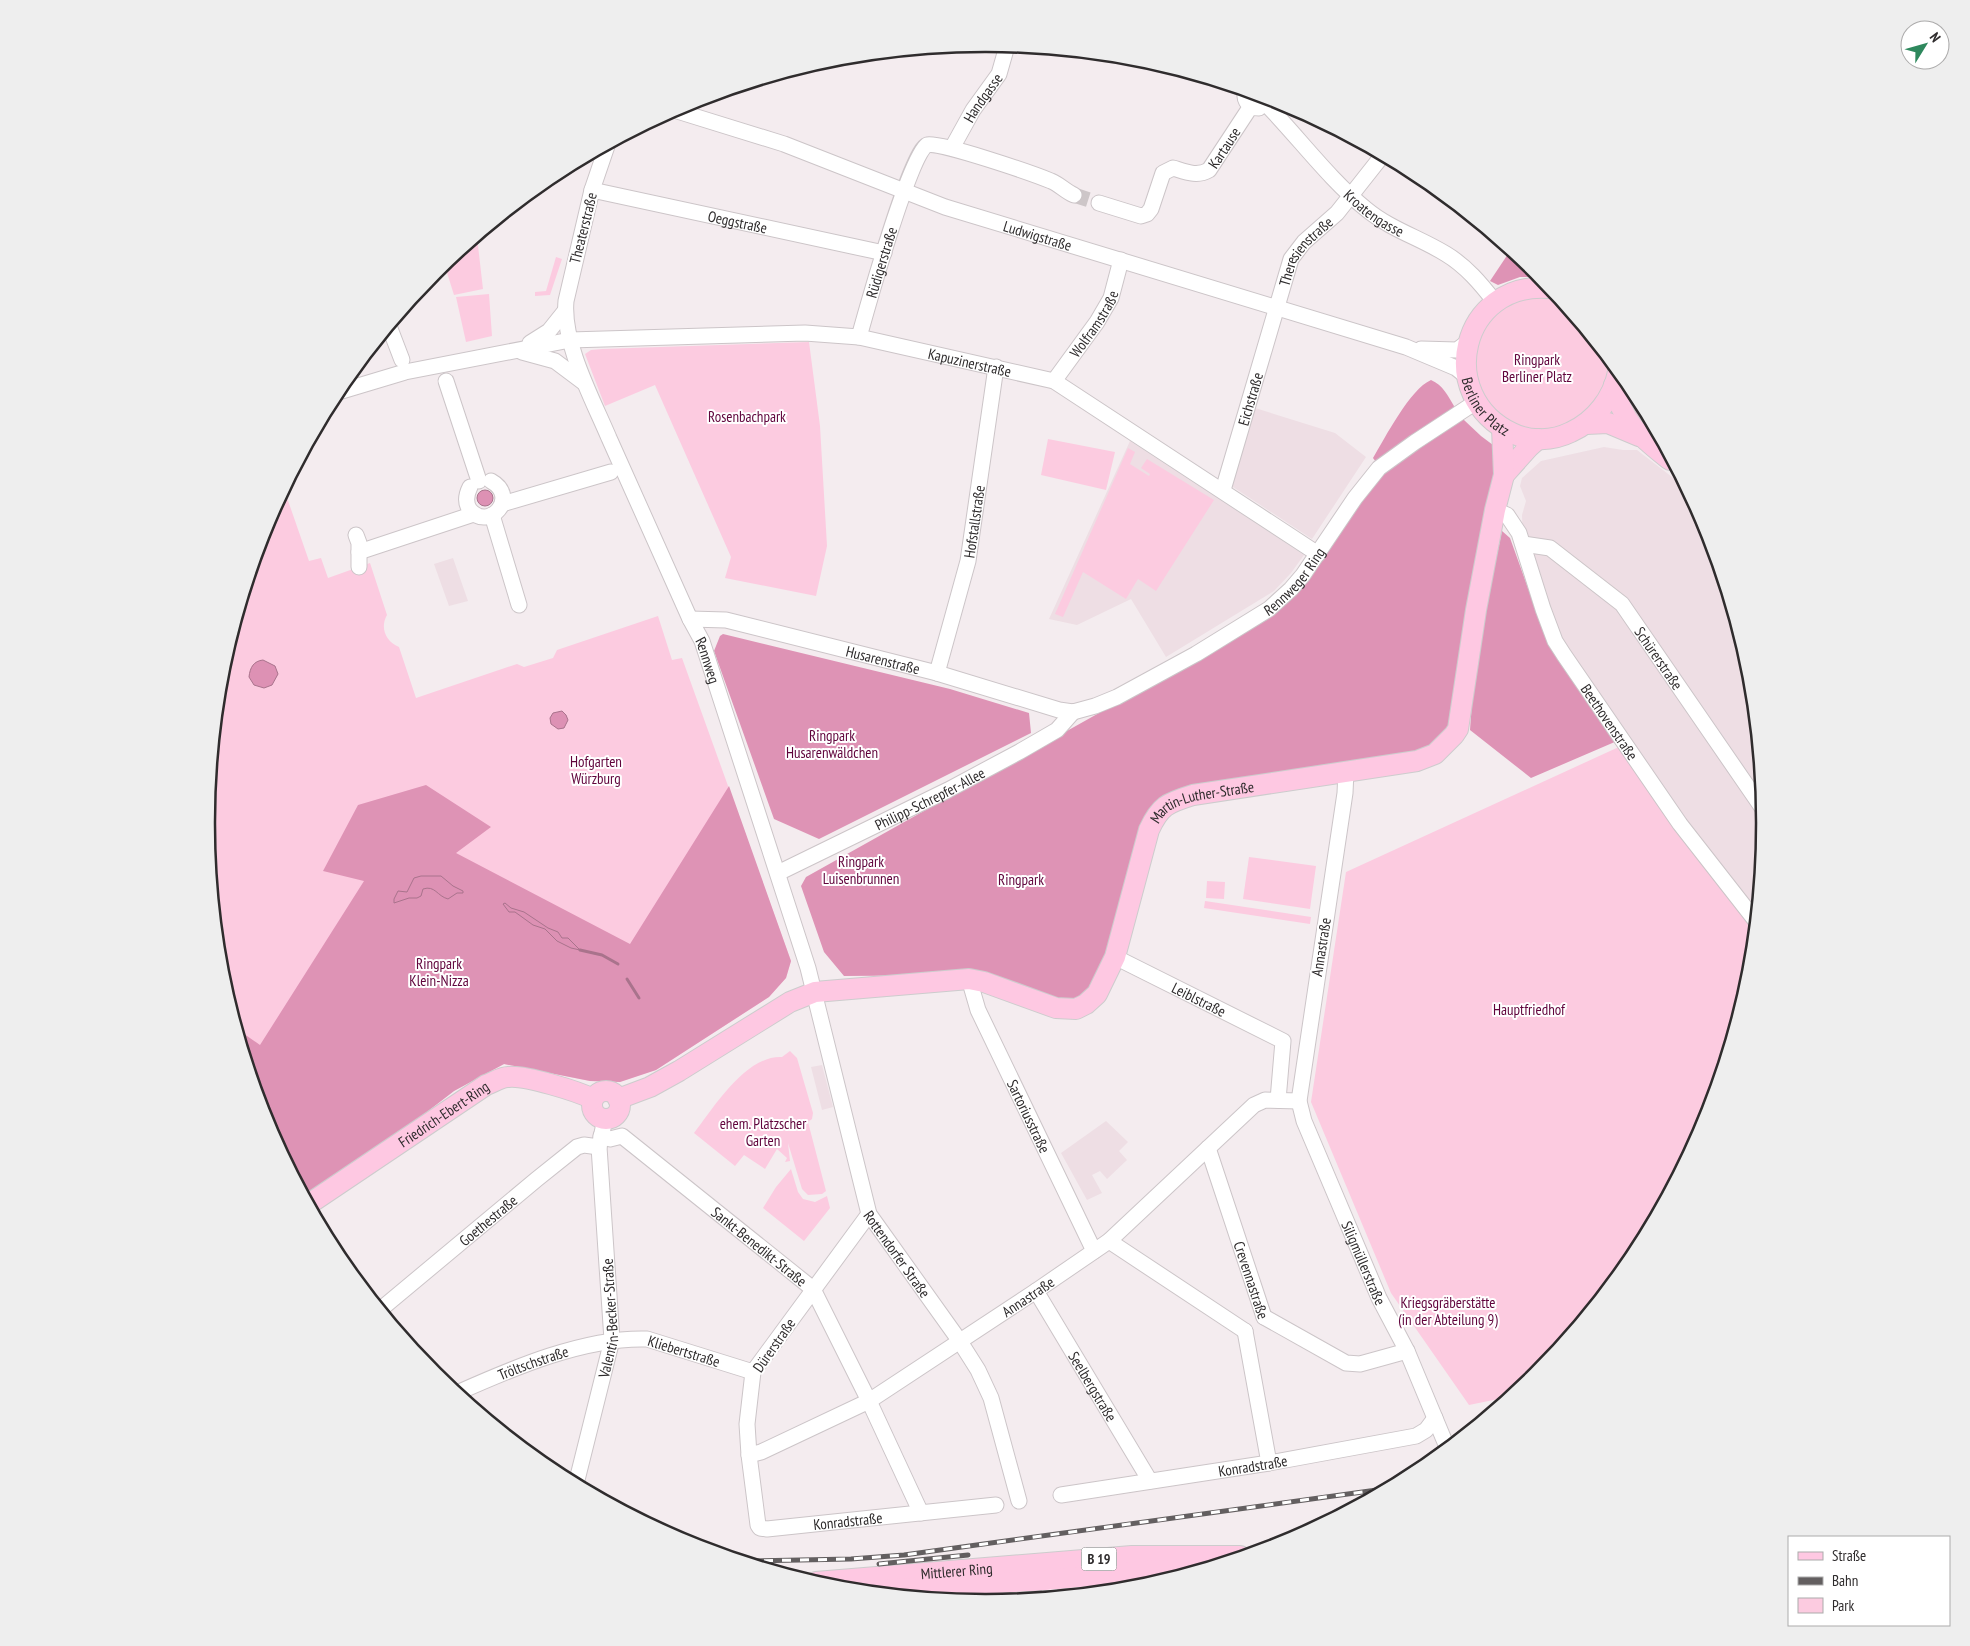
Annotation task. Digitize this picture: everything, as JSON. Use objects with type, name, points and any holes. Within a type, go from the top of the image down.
[{"type":"main road","name":"Berliner Platz","points":[[1537,285],[1513,292],[1495,302],[1480,317],[1469,341],[1466,356],[1466,376],[1476,402],[1487,416],[1502,428],[1516,435],[1538,439],[1567,434],[1586,424],[1600,409],[1615,380]]},
{"type":"main road","points":[[1616,382],[1619,406],[1641,436],[1659,451]]},
{"type":"main road","points":[[1586,424],[1608,423],[1641,436]]},
{"type":"main road","name":"Martin-Luther-Straße","points":[[814,992],[969,979],[984,982],[1056,1008],[1076,1009],[1086,1004],[1097,994],[1108,974],[1115,957],[1148,830],[1156,814],[1161,809],[1176,800],[1193,795],[1417,761],[1435,754],[1458,728],[1468,654],[1495,510],[1504,475],[1502,428]]},
{"type":"main road","name":"Martin-Luther-Straße","points":[[1504,475],[1538,439]]},
{"type":"main road","points":[[618,1099],[650,1087],[679,1072],[790,1002],[814,992]]},
{"type":"main road","name":"Friedrich-Ebert-Ring","points":[[314,1201],[486,1085],[508,1076],[529,1079],[584,1094],[593,1099]]},
{"type":"main road","points":[[606,1091],[612,1092],[619,1103],[617,1113],[610,1118],[602,1134],[592,1106],[593,1099],[597,1094],[606,1091]]},
{"type":"main road","name":"B 19","points":[[1045,1580],[1160,1555],[1223,1556]]},
{"type":"main road","name":"B 19","points":[[1045,1580],[1172,1570]]},
{"type":"main road","name":"Mittlerer Ring","points":[[851,1582],[1045,1580]]},
{"type":"main road","name":"Mittlerer Ring","points":[[903,1589],[1045,1580]]},
{"type":"street","name":"Handgasse","points":[[952,148],[973,110],[998,74],[1005,53]]},
{"type":"street","name":"Kartause","points":[[1099,203],[1141,216],[1147,214],[1151,209],[1163,173],[1173,168],[1195,174],[1202,174],[1209,170],[1246,98]]},
{"type":"street","points":[[1248,99],[1260,108],[1264,105]]},
{"type":"street","name":"Kroatengasse","points":[[1275,109],[1352,196],[1380,220],[1447,254],[1467,270],[1495,302]]},
{"type":"street","name":"Ludwigstraße","points":[[685,113],[784,144],[945,207],[1406,347],[1456,368],[1466,376]]},
{"type":"street","points":[[904,190],[921,149],[926,145],[933,144],[952,148],[1053,182],[1074,195]]},
{"type":"street","name":"Theaterstraße","points":[[570,340],[565,311],[592,190],[604,154]]},
{"type":"street","name":"Theresienstraße","points":[[1277,307],[1291,259],[1304,242],[1337,213],[1378,161]]},
{"type":"street","name":"Oeggstraße","points":[[592,190],[884,254]]},
{"type":"street","name":"Rüdigerstraße","points":[[859,337],[870,292],[904,190]]},
{"type":"street","name":"Wolframstraße","points":[[1054,381],[1098,322],[1111,298],[1121,260]]},
{"type":"street","name":"Eichstraße","points":[[1223,490],[1277,307]]},
{"type":"street","name":"Theaterstraße","points":[[515,350],[549,331],[565,311]]},
{"type":"street","points":[[392,332],[406,358]]},
{"type":"street","name":"Kapuzinerstraße","points":[[515,350],[570,340],[805,333],[859,337],[1054,381],[1318,554]]},
{"type":"street","name":"Rennweg","points":[[570,340],[586,384],[690,620],[702,640],[778,873],[814,992]]},
{"type":"street","name":"Ludwigstraße","points":[[1406,347],[1456,350],[1469,341]]},
{"type":"street","points":[[348,389],[405,372],[515,350],[555,361],[586,384]]},
{"type":"street","name":"Hofstallstraße","points":[[937,673],[968,561],[996,367]]},
{"type":"street","points":[[446,381],[480,483]]},
{"type":"street","name":"Rennweger Ring","points":[[1073,712],[1095,706],[1147,681],[1208,647],[1268,609],[1291,589],[1318,554],[1355,498],[1379,468],[1476,402]]},
{"type":"street","points":[[480,483],[467,493],[466,501],[468,508],[474,514],[480,516],[611,472]]},
{"type":"street","points":[[480,483],[501,489],[497,510],[519,605]]},
{"type":"street","name":"Beethovenstraße","points":[[1495,510],[1507,515],[1515,524],[1555,641],[1664,800],[1750,913]]},
{"type":"street","points":[[359,552],[377,550],[474,514]]},
{"type":"street","points":[[356,534],[359,543],[359,567]]},
{"type":"street","name":"Schürerstraße","points":[[1523,544],[1550,548],[1622,604],[1755,797]]},
{"type":"street","name":"Husarenstraße","points":[[690,620],[726,620],[937,673],[1059,710],[1073,712]]},
{"type":"street","name":"Philipp-Schrepfer-Allee","points":[[778,873],[948,790],[1019,752],[1057,730],[1073,712]]},
{"type":"street","name":"Annastraße","points":[[749,1455],[761,1452],[869,1401],[959,1340],[1036,1292],[1108,1241],[1254,1105],[1265,1100],[1299,1101],[1345,793],[1346,771]]},
{"type":"street","name":"Leiblstraße","points":[[1115,957],[1283,1041],[1278,1100]]},
{"type":"street","name":"Sartoriusstraße","points":[[969,979],[978,1010],[1094,1251]]},
{"type":"street","name":"Rottendorfer Straße","points":[[814,992],[869,1214],[959,1340],[978,1370],[991,1398],[1019,1501]]},
{"type":"street","name":"Siligmüllerstraße","points":[[1299,1101],[1304,1121],[1376,1289],[1407,1351],[1444,1441]]},
{"type":"street","name":"Sankt-Benedikt-Straße","points":[[602,1134],[610,1139],[622,1136],[813,1289],[869,1401],[920,1513]]},
{"type":"street","name":"Goethestraße","points":[[386,1306],[577,1147],[602,1134]]},
{"type":"street","name":"Valentin-Becker-Straße","points":[[578,1477],[612,1340],[602,1134]]},
{"type":"street","name":"Crevennastraße","points":[[1208,1148],[1264,1317],[1245,1331],[1269,1463]]},
{"type":"street","name":"Dürerstraße","points":[[760,1528],[758,1525],[749,1455],[747,1424],[753,1372],[869,1214]]},
{"type":"street","points":[[1108,1241],[1245,1331]]},
{"type":"street","name":"Seelbergstraße","points":[[1036,1292],[1150,1481]]},
{"type":"street","points":[[1264,1317],[1346,1363],[1360,1364],[1407,1351]]},
{"type":"street","name":"Kliebertstraße","points":[[612,1340],[628,1338],[647,1339],[753,1372]]},
{"type":"street","name":"Tröltschstraße","points":[[464,1390],[500,1373],[549,1356],[612,1340]]},
{"type":"street","name":"Konradstraße","points":[[1061,1495],[1269,1463],[1416,1436],[1426,1430],[1434,1418]]},
{"type":"street","name":"Konradstraße","points":[[760,1528],[767,1529],[996,1505]]},
{"type":"street","points":[[1079,1588],[1086,1576]]},
{"type":"shaded area","points":[[1252,407],[1335,433],[1366,457],[1312,539],[1230,485]]},
{"type":"shaded area","points":[[1130,441],[1304,555],[1291,573],[1274,591],[1166,657],[1131,599],[1077,625],[1049,619]]},
{"type":"shaded area","points":[[1604,447],[1637,450],[1676,482],[1697,528],[1715,575],[1741,673],[1749,722],[1754,773],[1756,823],[1751,905],[1643,764],[1554,633],[1523,544],[1522,515],[1526,501],[1520,486],[1522,478],[1541,461]]},
{"type":"shaded area","points":[[485,490],[491,492],[493,498],[491,504],[485,506],[479,504],[477,498],[479,492]]},
{"type":"shaded area","points":[[453,558],[468,601],[449,606],[434,564]]},
{"type":"shaded area","points":[[263,660],[275,666],[278,674],[272,685],[264,688],[254,685],[249,677],[253,665]]},
{"type":"shaded area","points":[[562,711],[568,720],[564,728],[558,729],[551,724],[550,718],[553,713]]},
{"type":"shaded area","points":[[441,876],[453,886],[463,891],[463,893],[457,893],[448,899],[427,888],[423,889],[421,896],[417,898],[409,898],[394,903],[398,891],[407,892],[414,878]]},
{"type":"shaded area","points":[[505,903],[511,908],[524,912],[548,928],[558,932],[562,938],[568,938],[580,950],[557,941],[545,929],[533,925],[515,912],[509,912],[503,904]]},
{"type":"shaded area","points":[[822,1065],[833,1107],[822,1110],[811,1067]]},
{"type":"shaded area","points":[[1106,1121],[1128,1142],[1119,1151],[1127,1160],[1107,1179],[1100,1171],[1092,1175],[1102,1193],[1087,1200],[1061,1153]]},
{"type":"green space","points":[[478,243],[483,289],[454,295],[447,272]]},
{"type":"green space","points":[[1506,256],[1529,277],[1520,277],[1498,285],[1490,281]]},
{"type":"green space","points":[[556,257],[562,259],[550,295],[535,296],[535,292],[546,291]]},
{"type":"green space","points":[[489,294],[492,336],[466,342],[456,297]]},
{"type":"green space","name":"Ringpark Berliner Platz","points":[[1540,296],[1547,297],[1608,371],[1599,397],[1583,414],[1565,426],[1532,428],[1513,422],[1497,411],[1485,396],[1477,378],[1475,359],[1479,340],[1490,321],[1507,306],[1523,299]]},
{"type":"green space","name":"Rosenbachpark","points":[[809,342],[820,426],[827,546],[816,596],[725,578],[731,557],[655,385],[605,406],[585,354],[591,350],[602,349]]},
{"type":"green space","points":[[1431,380],[1445,391],[1454,406],[1453,411],[1376,462],[1373,458],[1407,403],[1423,385]]},
{"type":"green space","points":[[1623,392],[1650,435],[1648,434],[1623,395]]},
{"type":"green space","name":"Ringpark","points":[[1457,420],[1464,420],[1497,448],[1494,492],[1456,701],[1444,739],[1427,751],[1162,809],[1106,970],[1074,1007],[972,975],[844,976],[824,952],[801,886],[806,877],[1199,657],[1265,617],[1383,472]]},
{"type":"green space","points":[[1048,439],[1115,452],[1106,490],[1041,475]]},
{"type":"green space","points":[[1128,448],[1135,452],[1130,464],[1149,476],[1150,474],[1141,468],[1147,459],[1214,500],[1156,591],[1138,579],[1126,599],[1083,572],[1063,617],[1055,614]]},
{"type":"green space","name":"Hofgarten Würzburg","points":[[287,497],[309,561],[321,558],[328,578],[370,563],[387,615],[384,624],[385,633],[390,641],[399,647],[416,698],[517,664],[524,667],[553,658],[557,650],[658,616],[672,660],[682,658],[791,961],[786,978],[769,997],[656,1070],[620,1082],[590,1081],[504,1064],[454,1091],[321,1195],[289,1152],[255,1071],[229,973],[221,924],[216,873],[216,773],[221,722],[229,673],[255,575]]},
{"type":"green space","points":[[1502,531],[1510,538],[1537,613],[1558,658],[1617,741],[1531,778],[1470,730],[1475,660]]},
{"type":"green space","name":"Ringpark Husarenwäldchen","points":[[723,634],[950,689],[1029,713],[1031,733],[819,839],[774,819],[714,651],[720,636]]},
{"type":"green space","name":"Hauptfriedhof","points":[[1621,746],[1709,871],[1749,923],[1741,973],[1715,1071],[1697,1118],[1676,1164],[1626,1251],[1596,1292],[1530,1368],[1496,1400],[1469,1405],[1391,1293],[1311,1102],[1346,872]]},
{"type":"green space","name":"Ringpark Klein-Nizza","points":[[426,785],[491,827],[456,853],[630,944],[729,786],[791,961],[786,978],[769,997],[656,1070],[620,1082],[590,1081],[504,1064],[454,1091],[313,1200],[294,1164],[273,1118],[255,1071],[244,1034],[260,1045],[364,881],[323,871],[358,805]]},
{"type":"green space","points":[[1249,857],[1316,866],[1310,909],[1243,899]]},
{"type":"green space","points":[[1207,881],[1225,882],[1224,899],[1206,898]]},
{"type":"green space","points":[[1205,901],[1311,917],[1310,924],[1204,908]]},
{"type":"green space","name":"ehem. Platzscher Garten","points":[[790,1051],[797,1058],[813,1113],[812,1119],[808,1122],[826,1191],[822,1194],[808,1195],[802,1189],[788,1143],[790,1161],[785,1162],[787,1158],[777,1149],[765,1169],[744,1155],[735,1166],[694,1133],[721,1097],[744,1073],[756,1064],[782,1057]]},
{"type":"green space","points":[[791,1169],[798,1192],[803,1199],[815,1202],[827,1196],[830,1208],[804,1241],[763,1208],[776,1187]]},
{"type":"waterway","points":[[580,950],[602,955],[618,964]]},
{"type":"waterway","points":[[627,979],[639,998]]},
{"type":"tunnel","points":[[1074,195],[1099,203]]},
{"type":"railway","points":[[764,1561],[851,1559],[904,1555],[1368,1491]]},
{"type":"railway","points":[[879,1564],[968,1555]]},
{"type":"park label","name":"Ringpark Luisenbrunnen","points":[[861,870]]},
{"type":"park label","name":"Kriegsgräberstätte (in der Abteilung 9)","points":[[1448,1310]]}]
